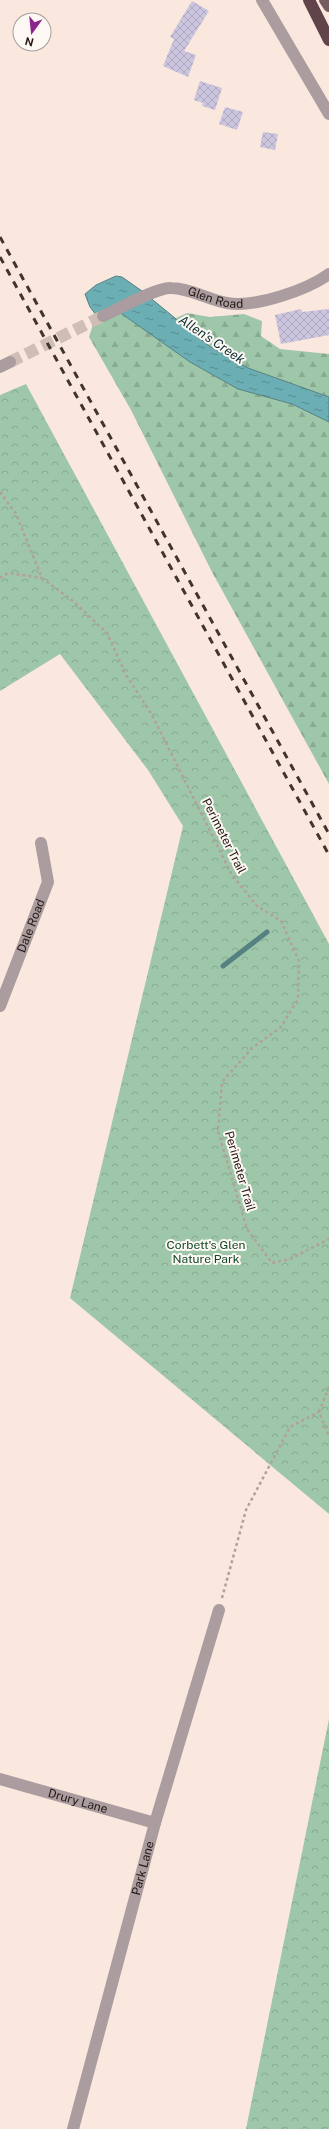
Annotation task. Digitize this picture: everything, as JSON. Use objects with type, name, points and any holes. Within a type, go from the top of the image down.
[{"type":"highway","points":[[309,0],[329,40]]},
{"type":"main road","points":[[326,0],[329,6]]},
{"type":"street","points":[[262,0],[329,114]]},
{"type":"street","name":"Glen Road","points":[[108,314],[161,290],[176,289],[228,304],[246,304],[266,301],[311,285],[329,274]]},
{"type":"street","name":"Dale Road","points":[[0,1006],[48,882],[41,843]]},
{"type":"street","name":"Park Lane","points":[[73,2129],[155,1823],[219,1610]]},
{"type":"street","name":"Drury Lane","points":[[0,1779],[155,1823]]},
{"type":"path","points":[[0,492],[16,514],[42,578]]},
{"type":"path","name":"Perimeter Trail","points":[[0,578],[8,573],[42,578],[73,601],[107,633],[126,674],[152,716],[232,875],[257,906],[281,921],[299,962],[298,999],[281,1028],[252,1048],[222,1082],[218,1131],[247,1230],[272,1263],[290,1259],[329,1239]]},
{"type":"path","points":[[219,1610],[246,1510],[290,1427],[318,1412],[329,1387]]},
{"type":"path","points":[[318,1412],[329,1436]]},
{"type":"green space","points":[[113,306],[190,362],[238,389],[292,404],[329,422],[329,784],[212,572],[131,410],[89,337],[96,315]]},
{"type":"green space","points":[[187,313],[210,317],[244,314],[262,321],[261,336],[280,349],[329,354],[329,397],[248,368],[209,346],[176,318]]},
{"type":"green space","name":"Corbett's Glen Nature Park","points":[[26,384],[329,944],[329,1514],[70,1298],[183,826],[148,770],[60,654],[0,691],[0,395]]},
{"type":"green space","points":[[329,1719],[329,2129],[246,2129]]},
{"type":"water","points":[[116,276],[122,277],[142,291],[209,346],[248,368],[329,397],[329,422],[292,404],[238,389],[190,362],[112,307],[96,315],[90,307],[85,294],[96,285]]},
{"type":"building","points":[[192,1],[209,11],[184,51],[196,55],[188,77],[163,66],[174,39],[170,37]]},
{"type":"building","points":[[200,81],[222,88],[215,110],[202,106],[203,103],[194,100]]},
{"type":"building","points":[[225,107],[243,112],[237,130],[219,124]]},
{"type":"building","points":[[263,132],[278,134],[275,150],[260,147]]},
{"type":"building","points":[[301,309],[302,312],[329,309],[329,335],[281,344],[275,315]]},
{"type":"waterway","points":[[223,966],[267,932]]},
{"type":"tunnel","points":[[10,362],[103,316]]},
{"type":"railway","points":[[0,237],[329,834]]},
{"type":"railway","points":[[0,257],[329,855]]},
{"type":"water label","name":"Allen's Creek","points":[[212,339]]}]
